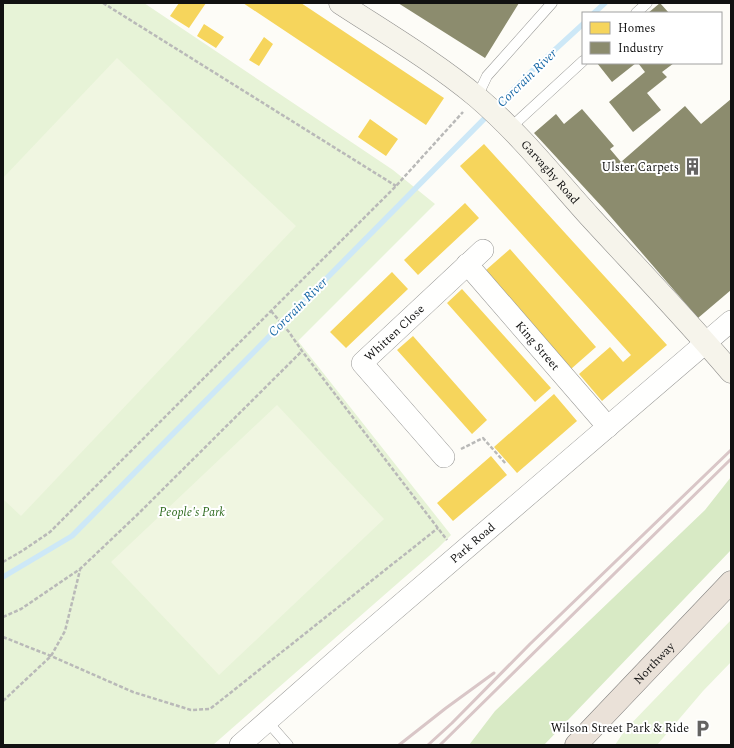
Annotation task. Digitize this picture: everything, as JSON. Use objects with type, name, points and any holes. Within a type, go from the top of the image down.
[{"type":"highway","name":"Northway","points":[[576,745],[731,582]]},
{"type":"main road","name":"Garvaghy Road","points":[[340,3],[444,72],[477,98],[509,128],[731,372]]},
{"type":"street","name":"Whitten Close","points":[[444,457],[362,363],[483,250]]},
{"type":"street","name":"King Street","points":[[467,264],[608,427]]},
{"type":"street","name":"Park Road","points":[[240,745],[731,321]]},
{"type":"lane","points":[[477,98],[487,76],[552,3]]},
{"type":"lane","points":[[637,12],[647,3]]},
{"type":"lane","points":[[509,128],[582,62]]},
{"type":"lane","points":[[267,722],[288,745]]},
{"type":"path","points":[[103,3],[396,186]]},
{"type":"path","points":[[3,562],[50,532],[396,186],[451,123],[477,98]]},
{"type":"path","points":[[271,311],[289,332],[459,556]]},
{"type":"path","points":[[3,617],[21,609],[80,569],[137,515],[302,351]]},
{"type":"path","points":[[444,457],[483,438],[506,464]]},
{"type":"path","points":[[3,637],[51,656],[133,692],[191,710],[210,709],[438,528]]},
{"type":"path","points":[[3,701],[51,656],[65,631],[80,569]]},
{"type":"green space","name":"People's Park","points":[[3,3],[144,3],[393,170],[435,204],[298,341],[451,535],[213,745],[3,745]]},
{"type":"green space","points":[[117,58],[296,226],[21,516],[3,499],[3,178]]},
{"type":"green space","points":[[277,405],[384,519],[219,675],[111,562]]},
{"type":"green space","points":[[731,477],[731,550],[544,745],[469,745],[495,711],[705,510]]},
{"type":"green space","points":[[731,620],[731,662],[703,691],[657,745],[615,745],[625,730]]},
{"type":"building: Homes","points":[[179,3],[206,3],[189,28],[170,16]]},
{"type":"building: Homes","points":[[243,3],[301,3],[444,98],[426,125]]},
{"type":"building: Homes","points":[[204,24],[224,37],[216,48],[197,36]]},
{"type":"building: Homes","points":[[264,37],[273,44],[259,66],[249,60]]},
{"type":"building: Homes","points":[[370,119],[398,139],[386,156],[358,137]]},
{"type":"building: Homes","points":[[484,144],[667,345],[602,401],[579,374],[610,347],[623,362],[631,355],[460,166]]},
{"type":"building: Homes","points":[[465,203],[479,218],[418,275],[404,260]]},
{"type":"building: Homes","points":[[510,249],[596,347],[571,369],[486,270]]},
{"type":"building: Homes","points":[[392,272],[408,289],[346,348],[330,332]]},
{"type":"building: Homes","points":[[462,289],[551,388],[535,402],[447,303]]},
{"type":"building: Homes","points":[[413,336],[487,420],[472,434],[397,350]]},
{"type":"building: Homes","points":[[554,394],[577,421],[517,473],[494,447]]},
{"type":"building: Homes","points":[[491,456],[507,475],[453,521],[437,503]]},
{"type":"building: Industry","points":[[398,3],[519,3],[485,58]]},
{"type":"building: Industry","points":[[660,3],[668,12],[649,12]]},
{"type":"building: Industry","points":[[598,64],[635,64],[612,82]]},
{"type":"building: Industry","points":[[639,64],[673,64],[662,72],[667,77],[647,93],[661,110],[633,132],[609,102],[645,72]]},
{"type":"building: Industry","name":"Ulster Carpets","points":[[731,99],[731,290],[698,318],[604,209],[534,133],[556,114],[564,124],[582,109],[614,146],[610,149],[621,162],[685,106],[701,124]]},
{"type":"waterway","name":"Corcrain River","points":[[595,12],[605,3]]},
{"type":"waterway","name":"Corcrain River","points":[[495,108],[535,68],[582,25]]},
{"type":"waterway","name":"Corcrain River","points":[[3,577],[72,536],[489,114]]},
{"type":"railway","points":[[428,745],[452,723],[530,644],[731,450]]},
{"type":"railway","points":[[440,745],[731,459]]},
{"type":"railway","points":[[399,745],[494,673]]},
{"type":"place","name":"Ulster Carpets","points":[[692,167]]},
{"type":"place","name":"Wilson Street Park & Ride","points":[[702,728]]}]
